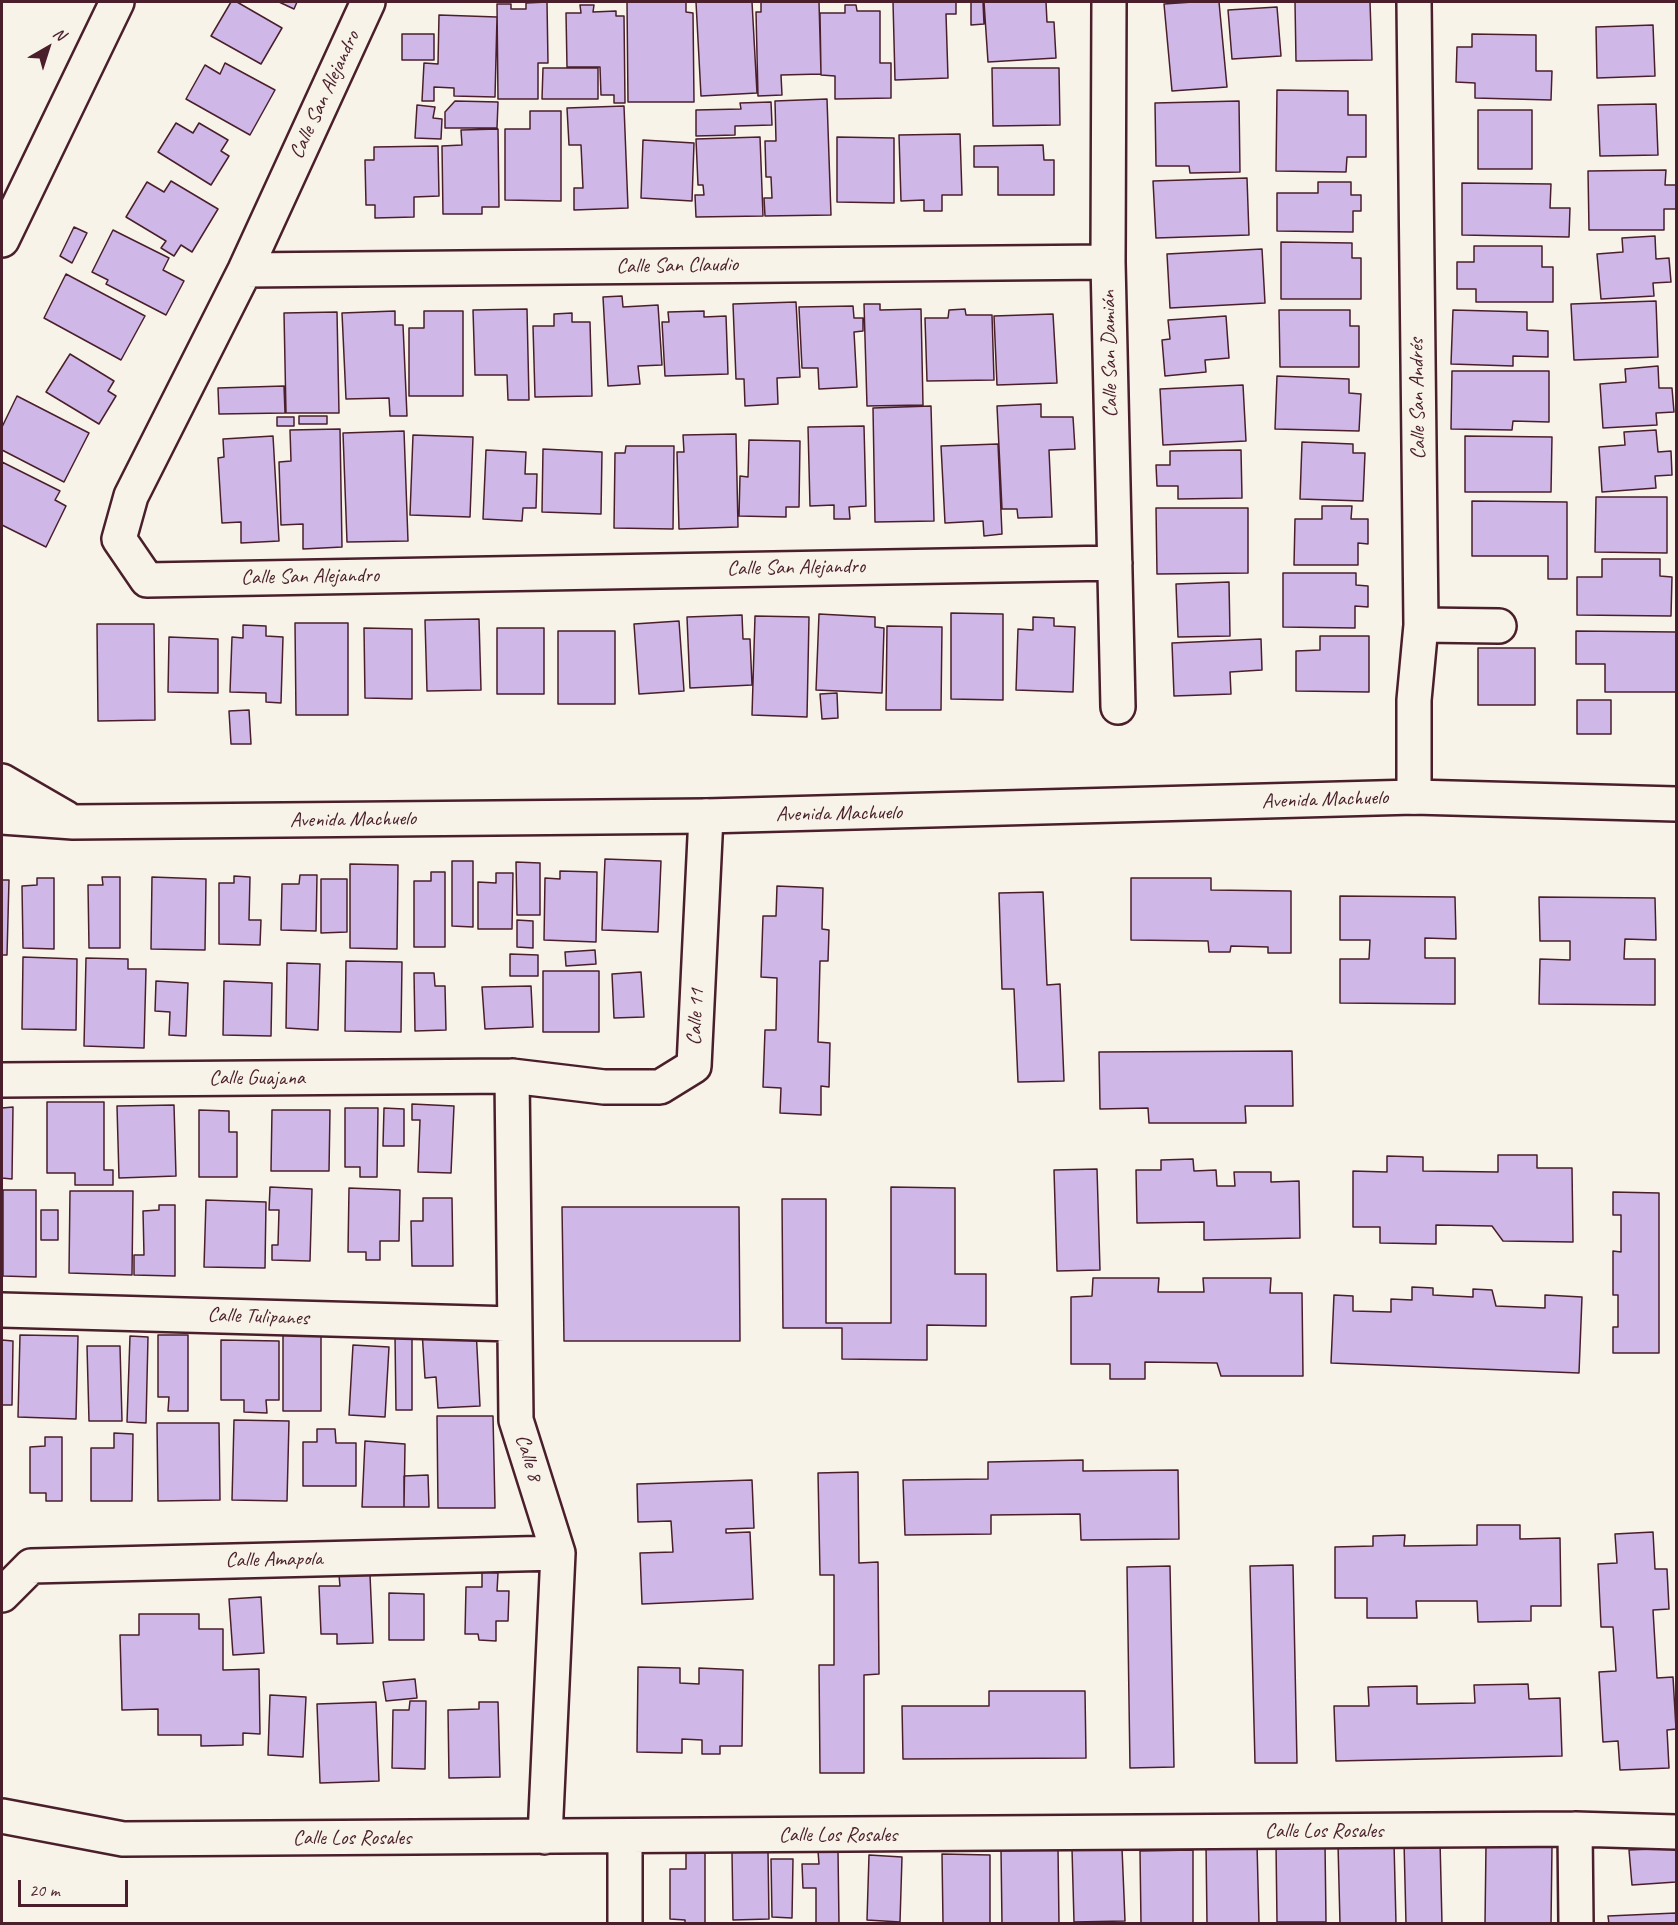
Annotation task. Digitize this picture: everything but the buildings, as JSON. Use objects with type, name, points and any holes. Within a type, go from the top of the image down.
[{"type":"street","points":[[2,240],[117,2]]},
{"type":"street","name":"Calle San Alejandro","points":[[368,2],[245,270],[131,496],[120,539],[147,580],[1115,563]]},
{"type":"street","name":"Calle San Damián","points":[[1109,2],[1108,262],[1118,707]]},
{"type":"street","name":"Calle San Andrés","points":[[1414,2],[1421,625],[1414,700],[1414,797]]},
{"type":"street","name":"Calle San Claudio","points":[[245,270],[1108,262]]},
{"type":"street","points":[[1421,625],[1499,626]]},
{"type":"street","points":[[2,781],[73,822]]},
{"type":"street","name":"Avenida Machuelo","points":[[2,817],[73,822],[706,816],[1414,797],[1677,804]]},
{"type":"street","name":"Calle 11","points":[[512,1076],[604,1087],[660,1087],[694,1066],[706,816]]},
{"type":"street","name":"Calle Guajana","points":[[2,1080],[512,1076]]},
{"type":"street","name":"Calle 8","points":[[512,1076],[516,1420],[558,1553],[545,1837]]},
{"type":"street","name":"Calle Tulipanes","points":[[2,1310],[514,1324]]},
{"type":"street","name":"Calle Amapola","points":[[2,1595],[31,1566],[558,1553]]},
{"type":"street","name":"Calle Los Rosales","points":[[2,1816],[123,1839],[1575,1829],[1677,1832]]},
{"type":"street","points":[[1575,1829],[1576,1923]]},
{"type":"street","points":[[625,1837],[625,1923]]}]
